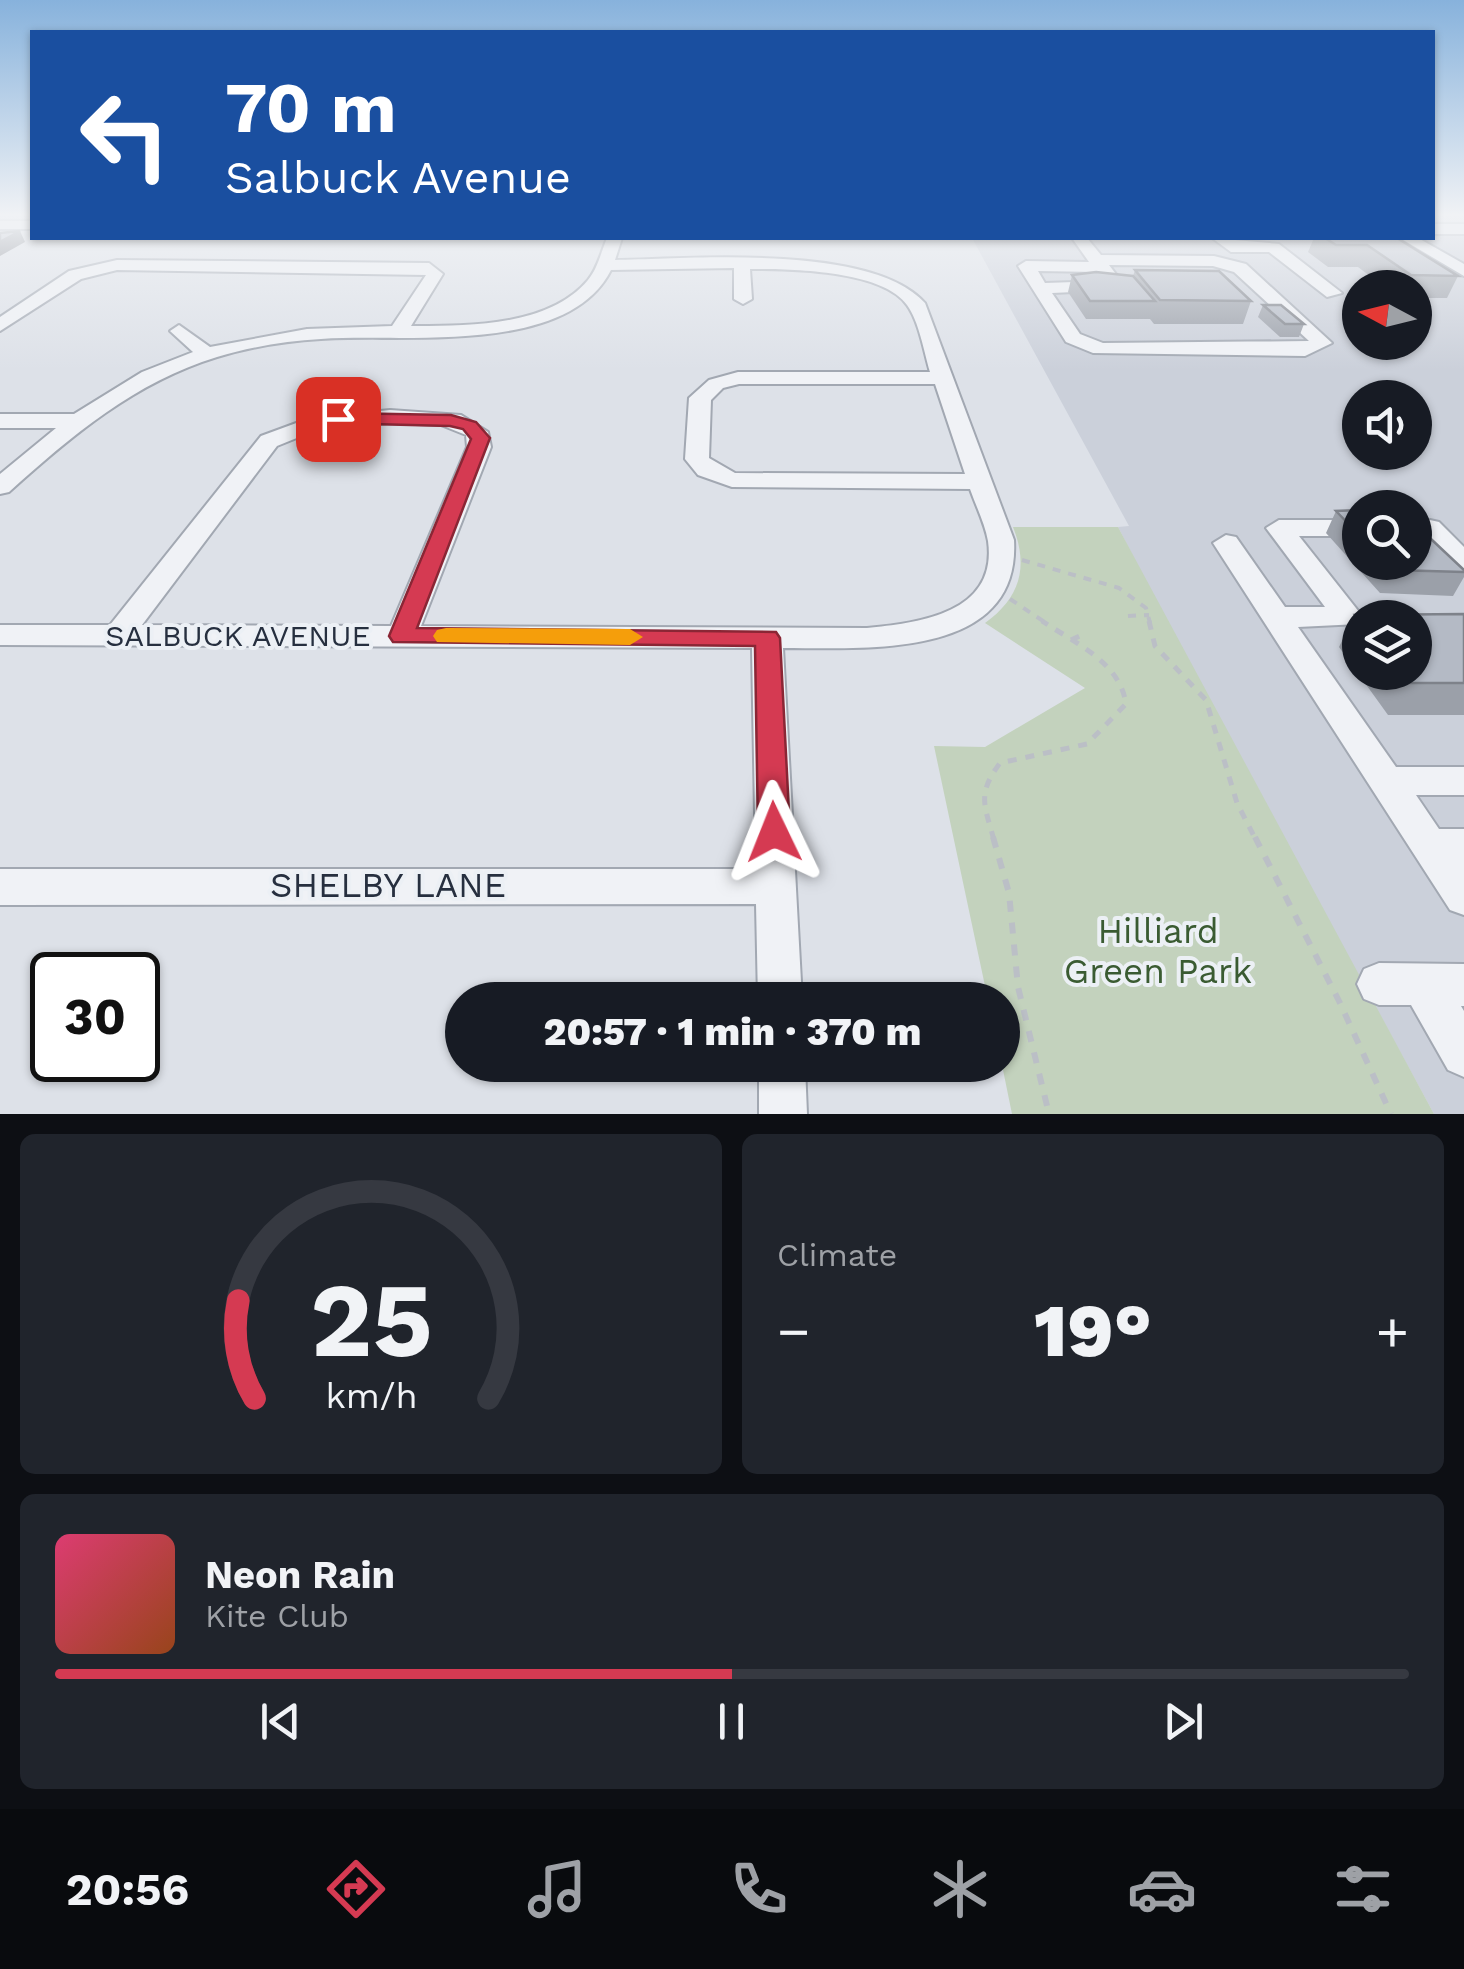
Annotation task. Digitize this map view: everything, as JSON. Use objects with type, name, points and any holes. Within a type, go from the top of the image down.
[{"type":"street","points":[[0,325],[70,278],[115,266]]},
{"type":"street","points":[[279,266],[429,268],[435,274],[398,332]]},
{"type":"street","points":[[0,486],[74,421],[133,383],[207,354],[288,336],[470,329],[540,314],[570,304],[589,290],[604,266]]},
{"type":"street","points":[[743,299],[742,266],[832,267],[882,278],[904,289],[916,303],[1001,540],[1004,592]]},
{"type":"street","points":[[1026,266],[1073,338],[1100,349],[1305,350],[1322,343],[1233,266]]},
{"type":"street","points":[[1298,266],[1334,293]]},
{"type":"street","points":[[179,331],[207,354]]},
{"type":"street","points":[[941,378],[751,378],[716,384],[700,398],[696,451],[700,464],[714,474],[754,482],[979,482]]},
{"type":"street","points":[[119,635],[270,441],[282,432],[315,421],[338,419],[438,419],[469,426],[480,438],[480,447],[402,636]]},
{"type":"street","points":[[0,420],[74,421]]},
{"type":"street","points":[[1342,528],[1278,528],[1342,609]]},
{"type":"street","points":[[1432,528],[1464,528]]},
{"type":"street","points":[[1432,536],[1464,564]]},
{"type":"street","points":[[1226,543],[1386,782],[1446,845],[1464,897]]},
{"type":"street","name":"SALBUCK AVENUE","points":[[0,634],[867,638],[929,630],[1004,592]]},
{"type":"street","points":[[1276,618],[1342,617]]},
{"type":"street","points":[[767,638],[779,982]]},
{"type":"street","points":[[1386,782],[1464,782]]},
{"type":"street","name":"SHELBY LANE","points":[[0,887],[776,886]]},
{"type":"street","points":[[1422,985],[1464,1054]]},
{"type":"street","points":[[783,1082],[784,1114]]},
{"type":"path","points":[[1022,560],[1120,588],[1140,600],[1150,615],[1156,646],[1206,700],[1237,803],[1339,1001],[1391,1114]]},
{"type":"path","points":[[1004,592],[1106,664],[1123,684],[1126,704],[1088,744],[1000,763],[984,785],[984,803],[1009,893],[1018,987],[1049,1114]]},
{"type":"path","points":[[1128,616],[1150,615]]},
{"type":"path","points":[[1070,640],[1086,633]]},
{"type":"shaded area","points":[[987,266],[1464,266],[1464,1114],[1434,1114],[1118,527],[1129,526]]},
{"type":"green space","name":"Hilliard Green Park","points":[[1013,527],[1118,527],[1434,1114],[1012,1114],[1005,1082],[1020,1082],[1020,982],[984,982],[934,746],[985,747],[1085,688],[985,623],[1006,603],[1018,581],[1018,542]]},
{"type":"building","points":[[1398,266],[1442,266],[1458,276],[1432,275],[1432,270],[1404,270]]},
{"type":"building","points":[[1135,270],[1219,271],[1251,301],[1160,300]]},
{"type":"building","points":[[1096,272],[1133,276],[1155,301],[1090,301],[1072,275]]},
{"type":"building","points":[[1263,305],[1281,305],[1304,324],[1285,324]]},
{"type":"building","points":[[1432,540],[1464,570],[1432,571]]},
{"type":"building","points":[[1432,614],[1464,614],[1464,683],[1432,683]]},
{"type":"slow traffic","points":[[446,636],[630,637]]},
{"type":"route","points":[[338,419],[451,420],[469,426],[480,438],[480,447],[402,636],[767,638],[774,832]]}]
